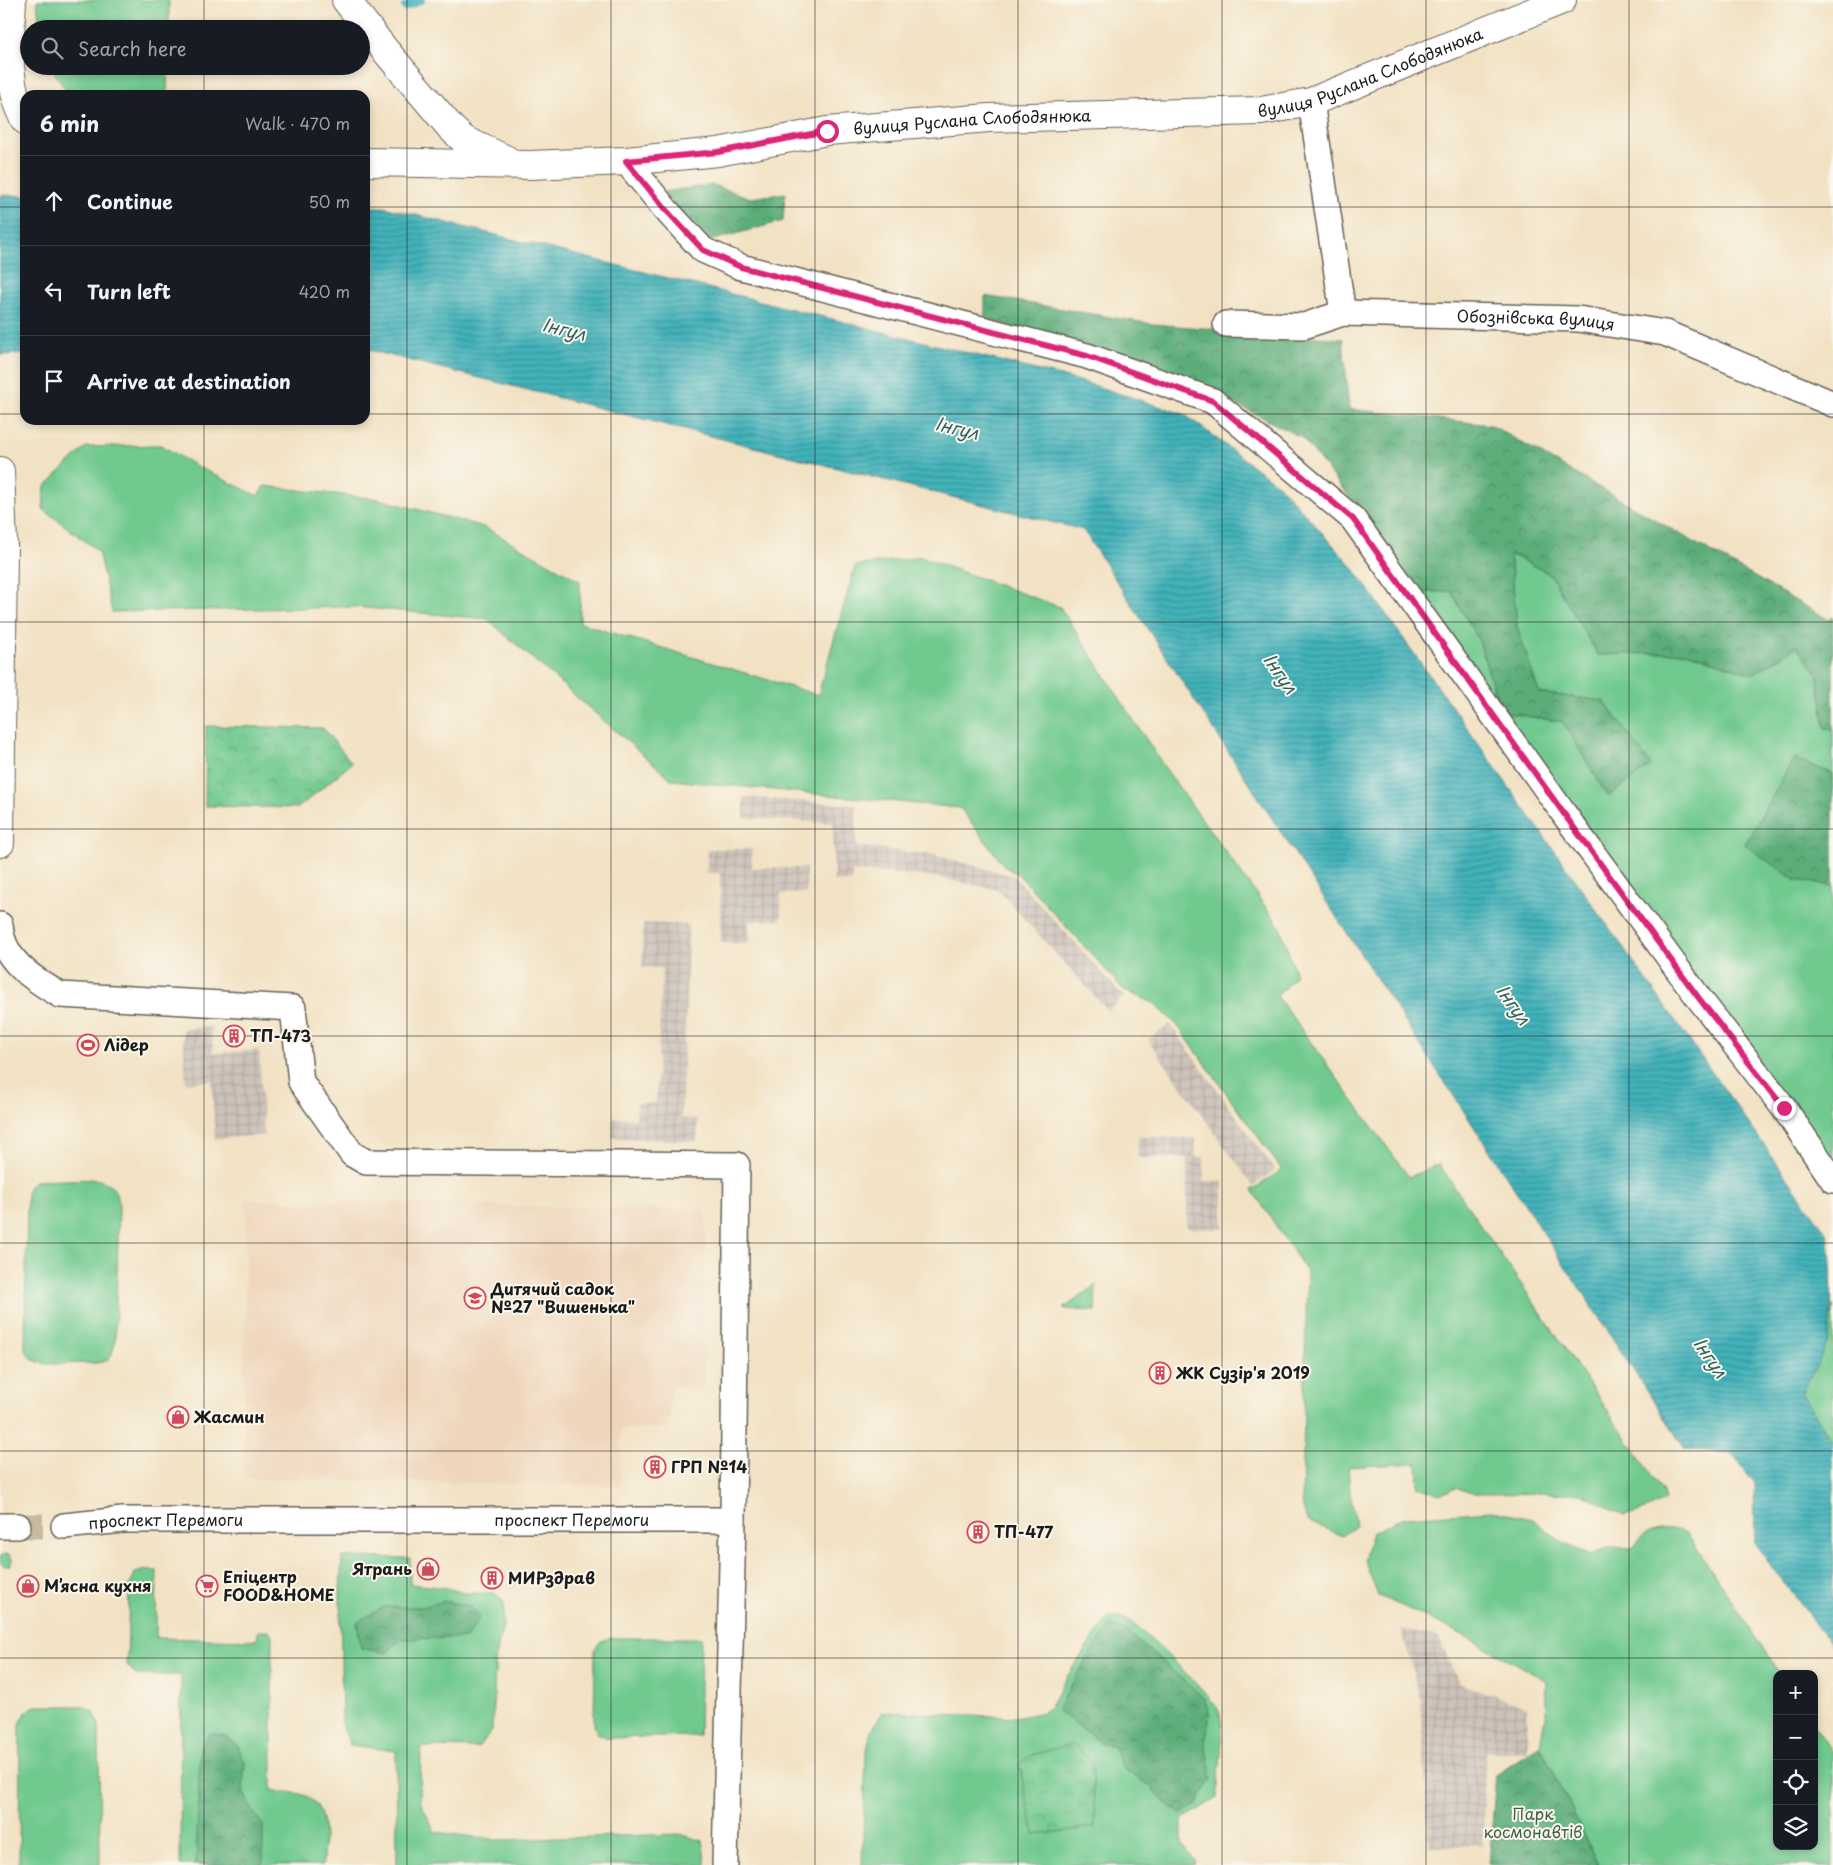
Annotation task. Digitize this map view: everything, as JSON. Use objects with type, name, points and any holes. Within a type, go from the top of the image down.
[{"type":"main road","points":[[12,0],[5,36],[13,93],[20,111]]},
{"type":"main road","points":[[346,0],[362,20]]},
{"type":"main road","name":"вулиця Руслана Слободянюка","points":[[370,162],[530,166],[626,161],[718,152],[827,131],[989,118],[1261,110],[1311,102],[1562,0]]},
{"type":"main road","points":[[370,31],[451,128],[464,140],[505,159],[530,166]]},
{"type":"main road","points":[[0,110],[20,122]]},
{"type":"main road","points":[[0,471],[2,540],[0,843]]},
{"type":"street","points":[[1311,102],[1343,313]]},
{"type":"street","points":[[626,161],[666,210],[703,250],[741,267],[1087,356],[1213,401],[1346,513],[1353,519],[1692,990],[1784,1108],[1833,1180]]},
{"type":"street","name":"Обознівська вулиця","points":[[1226,324],[1304,326],[1343,313],[1578,319],[1665,333],[1833,404]]},
{"type":"street","points":[[0,925],[1,937],[9,956],[38,982],[60,996],[294,1008],[300,1082],[352,1154],[366,1162],[737,1165],[734,1520],[725,1865]]},
{"type":"street","name":"проспект Перемоги","points":[[64,1526],[123,1520],[734,1520]]},
{"type":"shaded area","points":[[744,797],[856,805],[856,846],[933,855],[1014,876],[1124,997],[1108,1011],[998,890],[932,876],[852,871],[852,882],[834,881],[833,823],[744,818]]},
{"type":"shaded area","points":[[707,849],[752,849],[752,868],[806,868],[806,893],[781,894],[781,920],[749,921],[749,943],[721,943],[720,873],[707,873]]},
{"type":"shaded area","points":[[643,923],[689,925],[681,1118],[698,1119],[697,1141],[612,1138],[613,1118],[636,1119],[637,1103],[656,1103],[662,968],[642,967]]},
{"type":"shaded area","points":[[1170,1024],[1275,1170],[1253,1186],[1148,1040]]},
{"type":"shaded area","points":[[211,1027],[213,1053],[259,1050],[264,1135],[215,1139],[212,1081],[186,1083],[183,1029]]},
{"type":"shaded area","points":[[1138,1137],[1196,1138],[1195,1157],[1204,1157],[1204,1181],[1223,1181],[1223,1229],[1187,1228],[1187,1158],[1138,1158]]},
{"type":"shaded area","name":"Дитячий садок №27 \"Вишенька\"","points":[[246,1200],[706,1210],[703,1387],[671,1387],[669,1429],[621,1429],[620,1486],[243,1478]]},
{"type":"shaded area","points":[[1401,1629],[1439,1638],[1459,1683],[1528,1708],[1527,1752],[1485,1752],[1483,1845],[1429,1846],[1421,1701]]},
{"type":"green space","points":[[37,0],[169,0],[169,20],[39,20]]},
{"type":"green space","points":[[56,75],[168,75],[167,90],[66,90]]},
{"type":"green space","points":[[713,185],[751,198],[785,193],[783,221],[706,242],[662,192]]},
{"type":"green space","points":[[985,296],[1152,324],[1343,339],[1349,409],[1491,425],[1829,620],[1833,617],[1833,729],[1825,728],[1817,672],[1797,647],[1753,674],[1686,652],[1598,655],[1550,574],[1510,554],[1517,627],[1539,693],[1604,701],[1651,765],[1608,797],[1563,722],[1501,712],[1479,641],[1451,591],[1419,593],[1392,551],[1302,438],[1209,390],[985,318]]},
{"type":"green space","points":[[161,445],[196,466],[258,496],[264,486],[378,499],[484,527],[580,581],[580,623],[818,695],[855,566],[921,557],[1060,607],[1165,768],[1280,927],[1296,975],[1277,996],[1409,1177],[1439,1164],[1663,1492],[1665,1501],[1648,1509],[1624,1516],[1581,1493],[1475,1494],[1456,1488],[1440,1494],[1418,1487],[1417,1463],[1348,1467],[1356,1526],[1342,1536],[1307,1521],[1302,1504],[1307,1272],[1252,1190],[1282,1170],[1177,1025],[1154,1003],[1125,991],[1018,874],[1006,868],[960,808],[672,780],[487,619],[355,607],[112,612],[98,551],[43,509],[45,486],[86,447]]},
{"type":"green space","points":[[1510,554],[1550,574],[1598,655],[1686,652],[1753,674],[1797,646],[1817,672],[1825,728],[1833,729],[1833,774],[1794,758],[1745,844],[1795,880],[1833,886],[1833,1167],[1754,1056],[1582,828],[1494,704],[1419,593],[1451,591],[1479,641],[1501,712],[1563,722],[1608,797],[1650,764],[1604,701],[1539,693],[1517,627]]},
{"type":"green space","points":[[206,726],[323,728],[352,763],[298,808],[205,806]]},
{"type":"green space","points":[[1794,758],[1833,774],[1833,886],[1795,880],[1745,845]]},
{"type":"green space","points":[[94,1179],[109,1184],[115,1190],[119,1206],[114,1347],[110,1357],[102,1362],[46,1364],[33,1360],[25,1350],[27,1193],[29,1186],[35,1181]]},
{"type":"green space","points":[[1096,1285],[1095,1311],[1063,1309]]},
{"type":"green space","points":[[1833,1305],[1833,1443],[1801,1393],[1827,1342]]},
{"type":"green space","points":[[1492,1511],[1533,1519],[1563,1543],[1591,1555],[1611,1547],[1632,1548],[1644,1536],[1656,1530],[1670,1529],[1687,1533],[1777,1670],[1773,1670],[1773,1850],[1818,1850],[1818,1731],[1833,1753],[1833,1865],[1599,1865],[1540,1745],[1545,1717],[1547,1682],[1464,1636],[1378,1596],[1364,1559],[1372,1533],[1404,1517]]},
{"type":"green space","points":[[8,1554],[11,1555],[11,1565],[4,1566],[1,1565],[0,1558],[1,1555]]},
{"type":"green space","points":[[342,1557],[410,1558],[410,1584],[447,1588],[464,1593],[495,1593],[504,1602],[503,1627],[496,1651],[492,1731],[478,1748],[421,1747],[420,1801],[435,1832],[499,1840],[680,1834],[702,1841],[706,1865],[397,1865],[396,1751],[350,1745],[342,1725],[340,1591]]},
{"type":"green space","points":[[146,1570],[157,1571],[156,1638],[257,1640],[258,1631],[269,1631],[272,1634],[272,1790],[303,1795],[312,1800],[318,1807],[324,1835],[323,1865],[180,1865],[181,1675],[136,1675],[127,1665],[129,1588],[135,1573]]},
{"type":"green space","points":[[445,1601],[470,1606],[480,1617],[466,1638],[402,1639],[386,1653],[361,1648],[357,1622],[384,1607],[421,1607]]},
{"type":"green space","points":[[1109,1617],[1124,1618],[1143,1632],[1190,1677],[1219,1711],[1222,1741],[1217,1798],[1182,1820],[1182,1844],[1195,1861],[1194,1865],[862,1865],[866,1756],[871,1730],[883,1712],[1021,1717],[1043,1712],[1050,1707],[1073,1667]]},
{"type":"green space","points":[[1111,1625],[1128,1632],[1204,1698],[1210,1715],[1205,1744],[1212,1778],[1196,1805],[1181,1814],[1165,1803],[1150,1786],[1122,1768],[1114,1747],[1101,1743],[1057,1710],[1087,1658]]},
{"type":"green space","points":[[611,1638],[701,1638],[699,1736],[608,1738],[597,1733],[594,1725],[595,1649],[600,1642]]},
{"type":"green space","points":[[35,1706],[83,1706],[94,1712],[99,1725],[100,1865],[19,1865],[20,1723],[27,1711]]},
{"type":"green space","points":[[209,1733],[226,1736],[238,1746],[245,1763],[243,1791],[252,1810],[263,1825],[263,1865],[196,1865],[200,1749]]},
{"type":"green space","points":[[1073,1744],[1092,1762],[1095,1827],[1034,1835],[1019,1764],[1031,1755]]},
{"type":"green space","name":"Парк космонавтів","points":[[1540,1745],[1599,1865],[1489,1865],[1496,1774]]},
{"type":"water","points":[[0,195],[20,196],[20,354],[0,355]]},
{"type":"water","name":"Інгул","points":[[370,207],[384,207],[1080,381],[1184,414],[1281,487],[1351,565],[1828,1235],[1832,1288],[1827,1342],[1819,1361],[1801,1393],[1833,1443],[1833,1646],[1755,1545],[1754,1482],[1732,1453],[1685,1449],[1083,530],[370,350]]},
{"type":"waterway","points":[[405,7],[421,0]]},
{"type":"tunnel","points":[[18,1526],[64,1526]]},
{"type":"place","name":"ТП-473","points":[[234,1036]]},
{"type":"place","name":"Лідер","points":[[88,1045]]},
{"type":"place","name":"Дитячий садок №27 \"Вишенька\"","points":[[475,1298]]},
{"type":"place","name":"ЖК Сузір'я 2019","points":[[1160,1373]]},
{"type":"place","name":"Жасмин","points":[[178,1417]]},
{"type":"place","name":"ГРП №14","points":[[655,1467]]},
{"type":"place","name":"ТП-477","points":[[978,1532]]},
{"type":"place","name":"Ятрань","points":[[428,1569]]},
{"type":"place","name":"МИРздрав","points":[[492,1578]]},
{"type":"place","name":"Мʼясна кухня","points":[[28,1586]]},
{"type":"place","name":"Епіцентр FOOD&HOME","points":[[207,1586]]},
{"type":"route","points":[[827,131],[718,152],[626,161],[666,210],[703,250],[741,267],[919,311],[1087,356],[1213,401],[1353,519],[1572,825],[1698,997],[1784,1108]]}]
